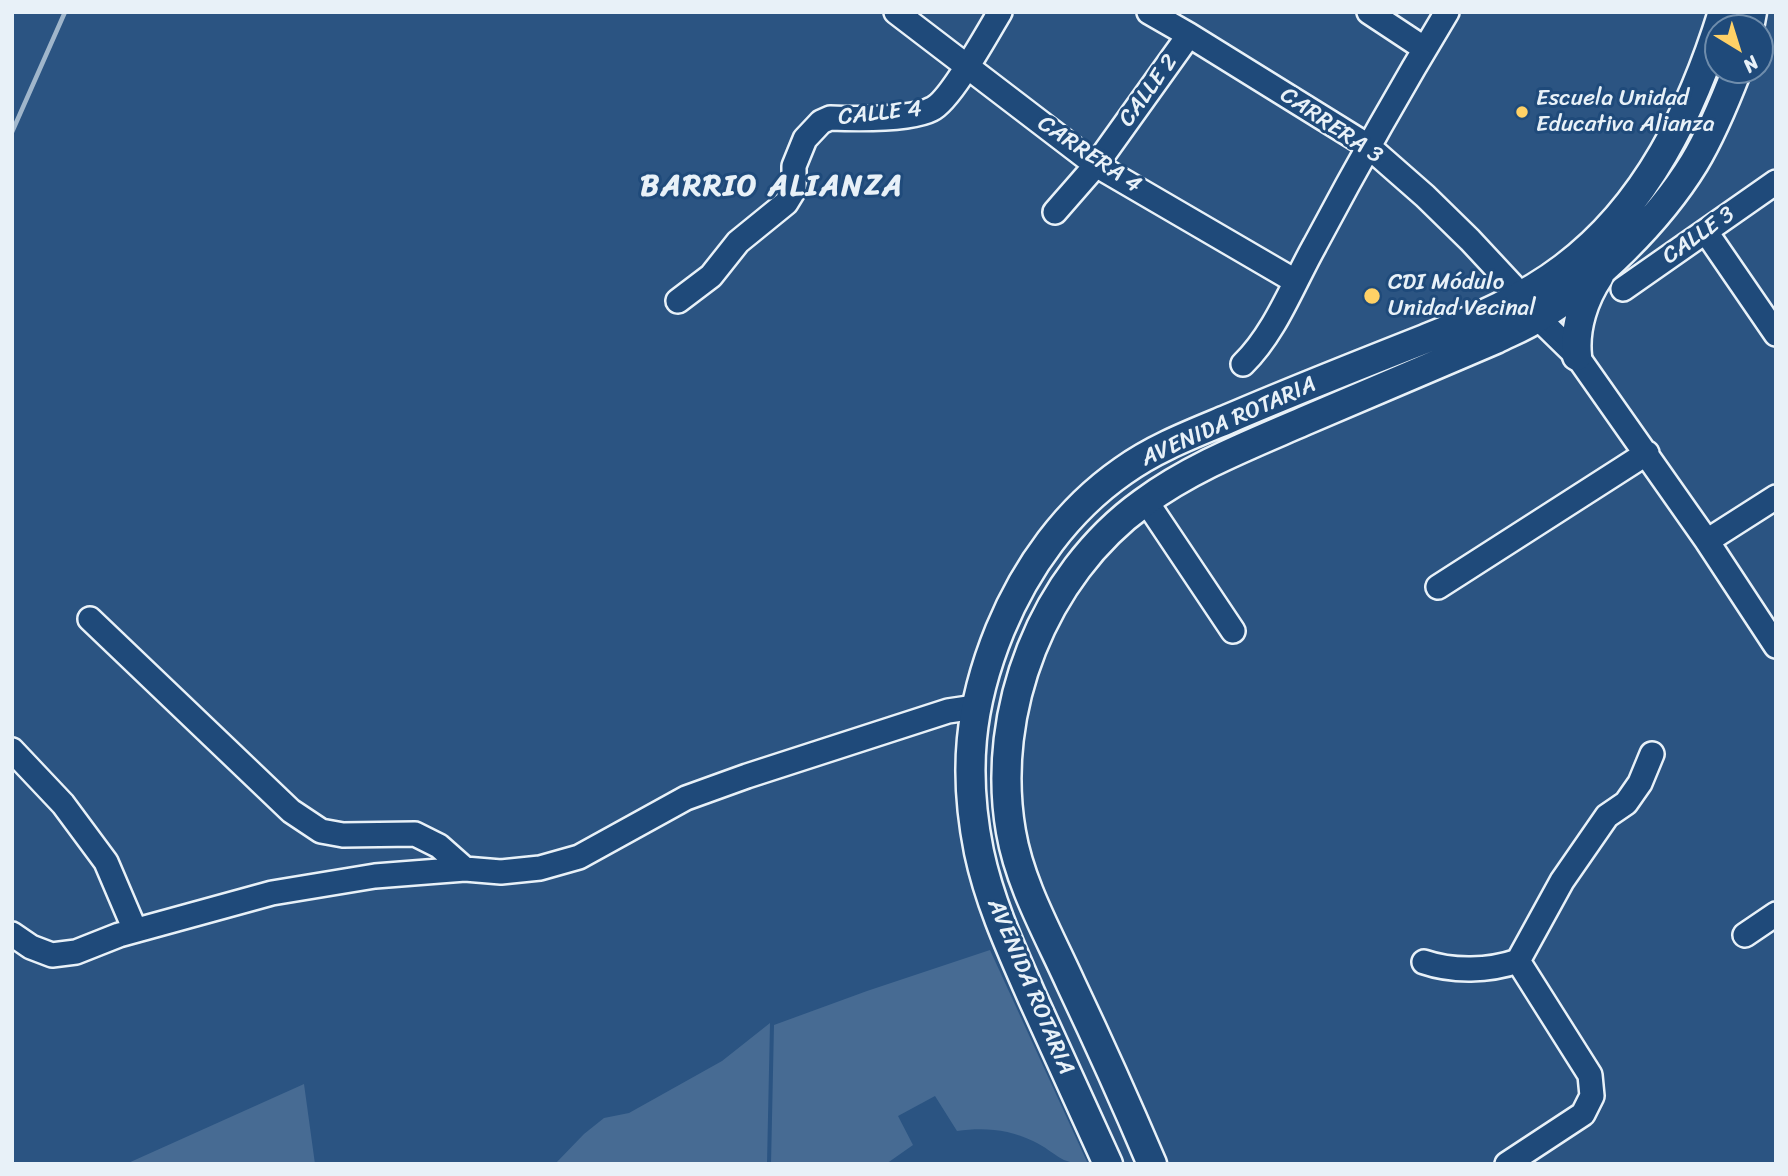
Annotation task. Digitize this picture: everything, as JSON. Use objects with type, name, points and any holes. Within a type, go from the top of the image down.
[{"type":"main road","name":"AVENIDA ROTARIA","points":[[1152,1164],[1021,869],[1011,831],[1007,746],[1023,673],[1051,605],[1083,561],[1111,531],[1146,501],[1230,453],[1496,339],[1530,308],[1639,190],[1668,148],[1690,103],[1723,12]]},
{"type":"main road","name":"AVENIDA ROTARIA","points":[[1108,1164],[999,923],[979,852],[969,781],[975,707],[987,661],[1023,581],[1046,545],[1078,510],[1121,472],[1160,448],[1530,308],[1605,268],[1680,184],[1696,160],[1731,84]]},
{"type":"main road","points":[[1577,356],[1577,332],[1584,306],[1605,268]]},
{"type":"street","name":"CARRERA 4","points":[[896,12],[1096,165],[1295,281]]},
{"type":"street","name":"CALLE 4","points":[[678,302],[711,276],[738,242],[786,203],[794,190],[794,166],[805,139],[821,122],[830,118],[915,115],[935,108],[967,67],[1000,12]]},
{"type":"street","name":"CARRERA 3","points":[[1149,12],[1368,146],[1461,231],[1577,356],[1647,453],[1776,646]]},
{"type":"street","points":[[1369,12],[1424,49]]},
{"type":"street","points":[[1247,360],[1275,319],[1368,146],[1447,12]]},
{"type":"street","name":"CALLE 2","points":[[1055,212],[1096,165],[1189,35]]},
{"type":"street","name":"CALLE 3","points":[[1623,289],[1776,183]]},
{"type":"street","points":[[1706,232],[1776,334]]},
{"type":"street","points":[[1438,587],[1647,453]]},
{"type":"street","points":[[1707,541],[1776,497]]},
{"type":"street","points":[[1146,501],[1233,631]]},
{"type":"street","points":[[90,620],[291,811],[321,831],[343,835],[415,834],[439,846],[465,869]]},
{"type":"street","points":[[12,934],[31,947],[52,955],[76,952],[135,930],[272,893],[375,876],[465,869],[501,872],[540,868],[579,857],[687,798],[948,711],[975,707]]},
{"type":"street","points":[[12,750],[63,804],[106,862],[135,930]]},
{"type":"street","points":[[1424,962],[1461,969],[1502,966],[1518,961],[1562,881],[1607,816],[1626,803],[1640,783],[1651,754]]},
{"type":"street","points":[[1745,935],[1776,914]]},
{"type":"street","points":[[1507,1164],[1583,1114],[1592,1096],[1590,1075],[1518,961]]},
{"type":"shaded area","points":[[990,950],[1088,1164],[1064,1160],[1041,1145],[1015,1134],[986,1129],[957,1131],[935,1096],[898,1116],[913,1145],[886,1164],[771,1164],[774,1025]]},
{"type":"shaded area","points":[[770,1023],[767,1164],[555,1164],[604,1118],[629,1113],[722,1061]]},
{"type":"shaded area","points":[[304,1084],[315,1164],[126,1164]]},
{"type":"waterway","points":[[12,132],[65,12]]},
{"type":"place","name":"Escuela Unidad Educativa Alianza","points":[[1522,112]]},
{"type":"place","name":"CDI Módulo Unidad Vecinal","points":[[1372,296]]},
{"type":"district","name":"BARRIO ALIANZA","points":[[772,187]]}]
